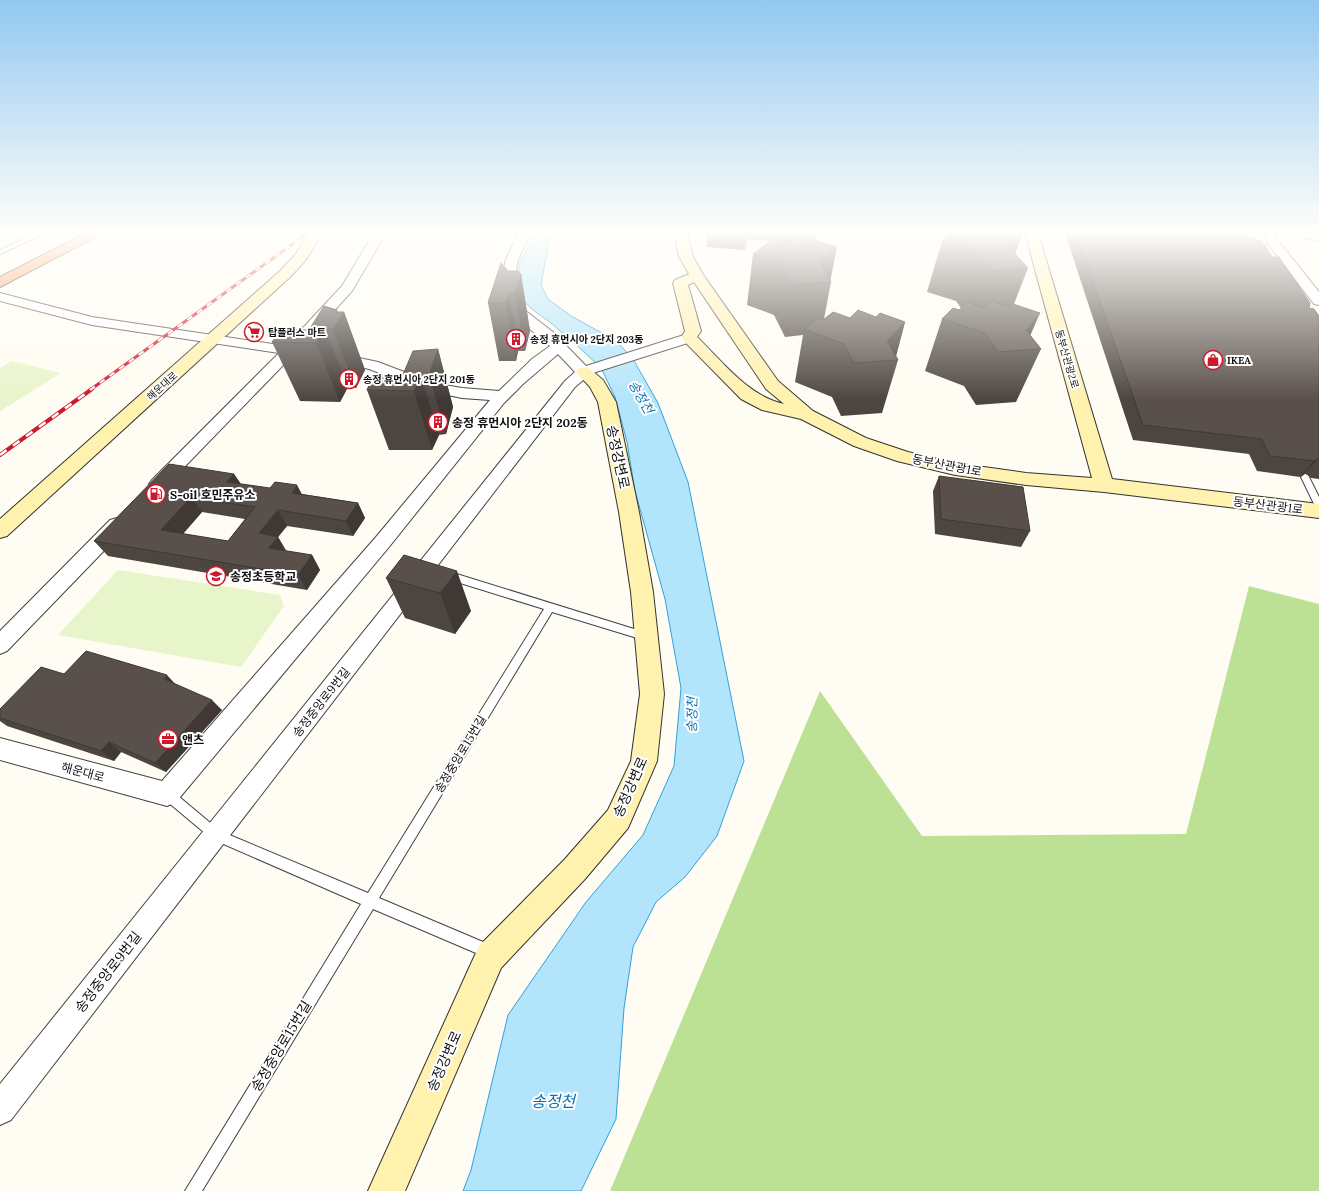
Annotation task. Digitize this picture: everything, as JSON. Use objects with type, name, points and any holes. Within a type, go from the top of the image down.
[{"type":"street","name":"해운대로","points":[[0,531],[269,289]]},
{"type":"street","points":[[149,493],[289,351],[346,289]]},
{"type":"street","points":[[506,289],[505,295],[513,308],[587,370],[682,340],[693,331],[682,289]]},
{"type":"street","name":"동부산관광1로","points":[[706,289],[768,380],[807,414],[860,442],[904,457],[955,469],[1319,511]]},
{"type":"street","name":"동부산관광2로","points":[[1047,289],[1104,485]]},
{"type":"street","points":[[1309,289],[1319,301]]},
{"type":"street","points":[[0,297],[92,321],[344,358],[373,365],[429,387],[462,393],[502,396]]},
{"type":"street","points":[[682,340],[747,395],[768,406],[807,414]]},
{"type":"street","points":[[167,794],[408,512],[502,396],[549,353],[559,346]]},
{"type":"street","name":"송정중앙로9번길","points":[[0,1109],[216,835],[433,570],[570,384],[587,370]]},
{"type":"street","name":"송정강변로","points":[[386,1191],[490,957],[575,869],[618,819],[644,761],[652,694],[642,592],[630,512],[607,402],[587,370]]},
{"type":"street","points":[[0,645],[126,515]]},
{"type":"street","name":"해운대로","points":[[0,749],[167,794]]},
{"type":"lane","points":[[1304,477],[1319,506]]},
{"type":"lane","points":[[433,570],[646,637]]},
{"type":"lane","name":"송정중앙로15번길","points":[[193,1191],[550,607]]},
{"type":"lane","points":[[167,794],[216,835],[494,953]]},
{"type":"green space","points":[[12,361],[61,373],[0,411],[0,368]]},
{"type":"green space","points":[[118,570],[280,595],[284,606],[241,667],[58,635]]},
{"type":"green space","points":[[1249,586],[1319,604],[1319,1191],[610,1191],[820,691],[922,836],[1186,834]]},
{"type":"water","name":"송정천","points":[[518,289],[543,289],[548,299],[571,316],[604,334],[620,345],[633,359],[658,403],[688,482],[744,761],[717,836],[685,877],[656,902],[633,947],[624,1008],[616,1119],[581,1191],[463,1191],[471,1170],[508,1015],[586,902],[643,835],[674,766],[681,688],[665,599],[635,491],[627,442],[615,397],[601,368],[551,323],[533,310],[519,297]]},
{"type":"building","points":[[493,289],[516,289],[515,293],[509,293],[506,303],[488,303]]},
{"type":"building","name":"IKEA","points":[[1095,289],[1300,289],[1310,303],[1309,308],[1314,309],[1319,316],[1319,458],[1314,461],[1270,456],[1262,439],[1143,425]]},
{"type":"building","points":[[991,301],[1010,307],[1013,304],[1040,313],[1026,330],[1041,349],[998,352],[985,333],[942,319],[953,308],[959,310],[967,302],[984,308]]},
{"type":"building","points":[[324,306],[337,310],[336,312],[344,312],[333,329],[325,329],[316,343],[272,342],[281,329],[309,330]]},
{"type":"building","points":[[858,310],[876,317],[880,313],[905,322],[887,341],[898,360],[854,363],[844,344],[804,329],[817,318],[823,320],[833,312],[850,318]]},
{"type":"building","points":[[438,349],[429,375],[421,376],[414,391],[367,390],[373,376],[402,377],[413,351]]},
{"type":"building","points":[[169,464],[234,474],[227,482],[270,488],[275,482],[297,485],[292,493],[358,503],[346,521],[278,510],[259,533],[278,537],[269,548],[312,555],[298,575],[94,541]],"holes":[[[191,497],[255,507],[228,541],[161,530]]]},
{"type":"building","points":[[939,476],[1023,487],[1030,531],[941,519]]},
{"type":"building","points":[[404,555],[457,571],[440,593],[386,578]]},
{"type":"building","points":[[86,651],[167,675],[164,679],[212,700],[155,763],[109,742],[101,751],[0,718],[0,709],[41,667],[64,674]]},
{"type":"railway","points":[[90,390],[231,289]]},
{"type":"railway","points":[[0,455],[92,389]]},
{"type":"place","name":"탑플러스 마트","points":[[254,332]]},
{"type":"place","name":"송정 휴먼시아 2단지 203동","points":[[516,339]]},
{"type":"place","name":"IKEA","points":[[1213,360]]},
{"type":"place","name":"송정 휴먼시아 2단지 201동","points":[[349,379]]},
{"type":"place","name":"송정 휴먼시아 2단지 202동","points":[[438,422]]},
{"type":"place","name":"S-oil 호민주유소","points":[[156,494]]},
{"type":"place","name":"송정초등학교","points":[[216,576]]},
{"type":"place","name":"앤츠","points":[[168,739]]}]
